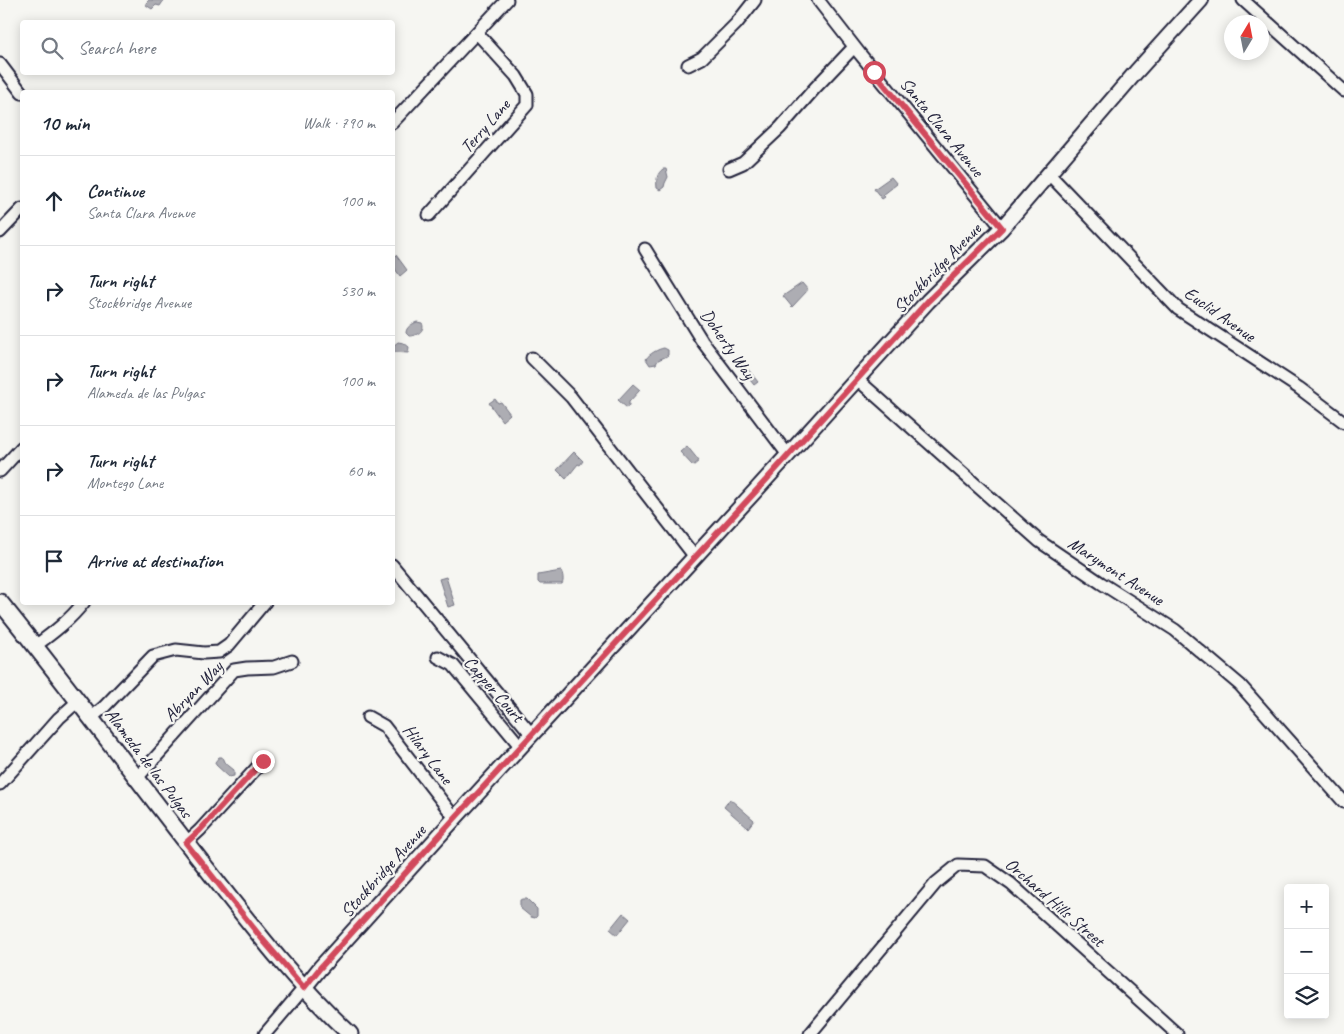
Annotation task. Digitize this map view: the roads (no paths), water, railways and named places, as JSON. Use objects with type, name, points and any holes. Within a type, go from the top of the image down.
[{"type":"main road","name":"Alameda de las Pulgas","points":[[0,602],[263,940],[304,988],[350,1034]]},
{"type":"street","points":[[395,121],[507,0]]},
{"type":"street","points":[[688,65],[702,58],[736,24],[756,0]]},
{"type":"street","name":"Santa Clara Avenue","points":[[818,0],[854,47],[1002,228]]},
{"type":"street","name":"Stockbridge Avenue","points":[[265,1034],[320,968],[455,818],[928,301],[1002,228],[1136,72],[1201,0]]},
{"type":"street","points":[[1243,0],[1344,91]]},
{"type":"street","name":"Terry Lane","points":[[429,215],[527,105],[527,94],[516,76],[477,33]]},
{"type":"street","points":[[729,169],[743,164],[780,128],[854,47]]},
{"type":"street","points":[[0,64],[20,90]]},
{"type":"street","name":"Euclid Avenue","points":[[1049,174],[1178,309],[1299,388],[1344,422]]},
{"type":"street","points":[[0,232],[20,210]]},
{"type":"street","name":"Doherty Way","points":[[645,249],[702,341],[788,455]]},
{"type":"street","points":[[532,358],[571,397],[695,557]]},
{"type":"street","name":"Marymont Avenue","points":[[857,379],[1040,541],[1175,630],[1240,685],[1344,802]]},
{"type":"street","points":[[0,471],[20,449]]},
{"type":"street","points":[[395,570],[532,735]]},
{"type":"street","points":[[35,646],[54,632],[82,605]]},
{"type":"street","name":"Abryan Way","points":[[91,718],[153,656],[176,650],[204,653],[219,652],[228,645],[262,605]]},
{"type":"street","name":"Capper Court","points":[[438,657],[452,665],[521,747]]},
{"type":"street","name":"Abryan Way","points":[[137,778],[234,670],[274,667],[292,661]]},
{"type":"street","points":[[0,784],[59,718],[77,702]]},
{"type":"street","name":"Hilary Lane","points":[[368,717],[384,726],[455,818]]},
{"type":"street","points":[[186,843],[263,761]]},
{"type":"street","name":"Orchard Hills Street","points":[[810,1034],[936,883],[958,865],[985,866],[1011,884],[1177,1034]]}]
